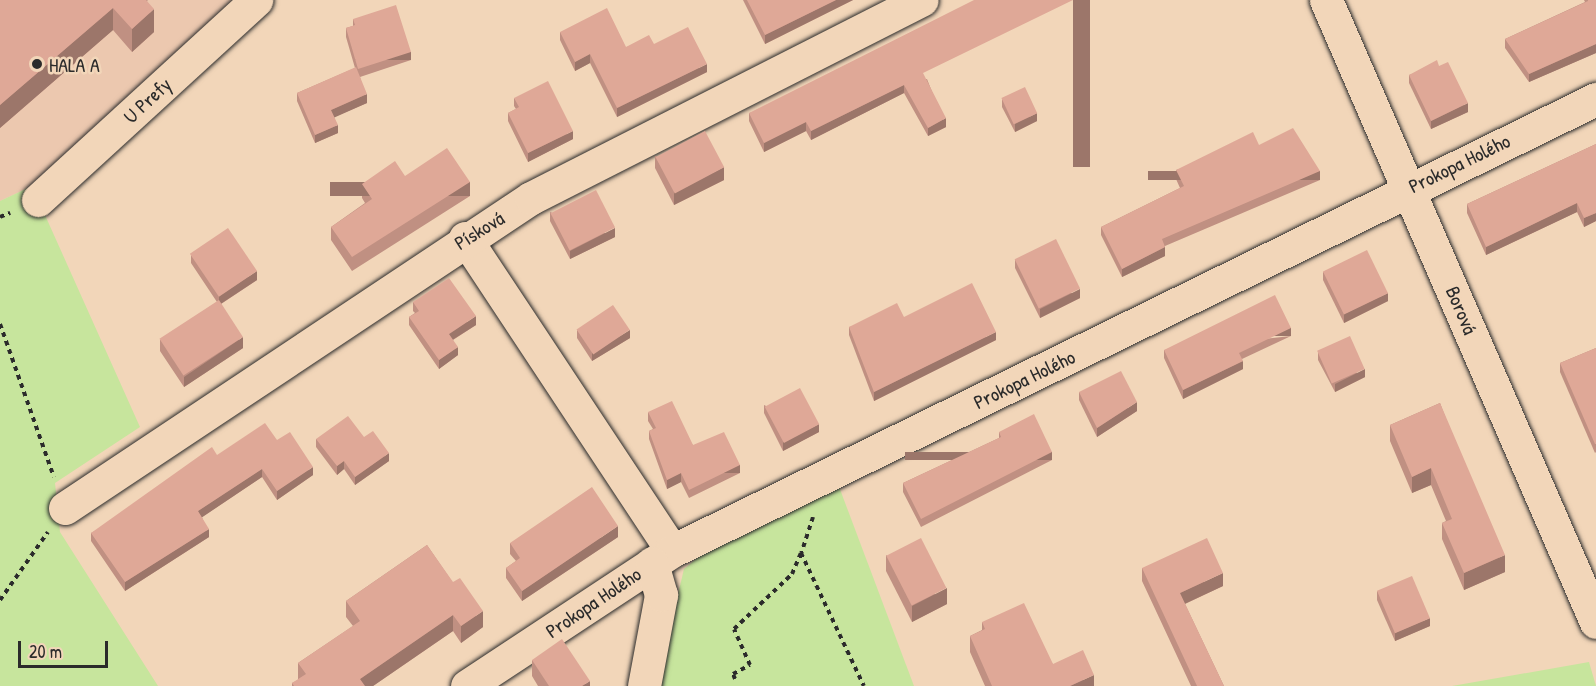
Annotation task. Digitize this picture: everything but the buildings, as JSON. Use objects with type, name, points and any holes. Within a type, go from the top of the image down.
[{"type":"street","name":"U Prefy","points":[[38,200],[256,0]]},
{"type":"street","name":"Písková","points":[[65,507],[465,238],[564,180],[922,0]]},
{"type":"street","name":"Borová","points":[[1326,0],[1596,622]]},
{"type":"street","name":"Prokopa Holého","points":[[466,686],[662,557],[1409,187],[1596,99]]},
{"type":"street","points":[[465,238],[662,557],[661,594],[644,686]]},
{"type":"path","points":[[0,324],[65,507],[0,600]]},
{"type":"path","points":[[735,680],[733,674],[750,665],[734,629],[792,574],[822,492],[818,480]]},
{"type":"path","points":[[801,553],[864,686]]},
{"type":"shaded area","points":[[0,0],[234,0],[32,186],[0,201]]},
{"type":"green space","points":[[32,186],[140,427],[55,483],[60,532],[158,686],[0,686],[0,201]]},
{"type":"green space","points":[[838,484],[914,686],[656,686],[684,569],[708,549]]},
{"type":"green space","points":[[1589,662],[1596,686],[1452,686]]},
{"type":"place","name":"HALA A","points":[[37,64]]}]
